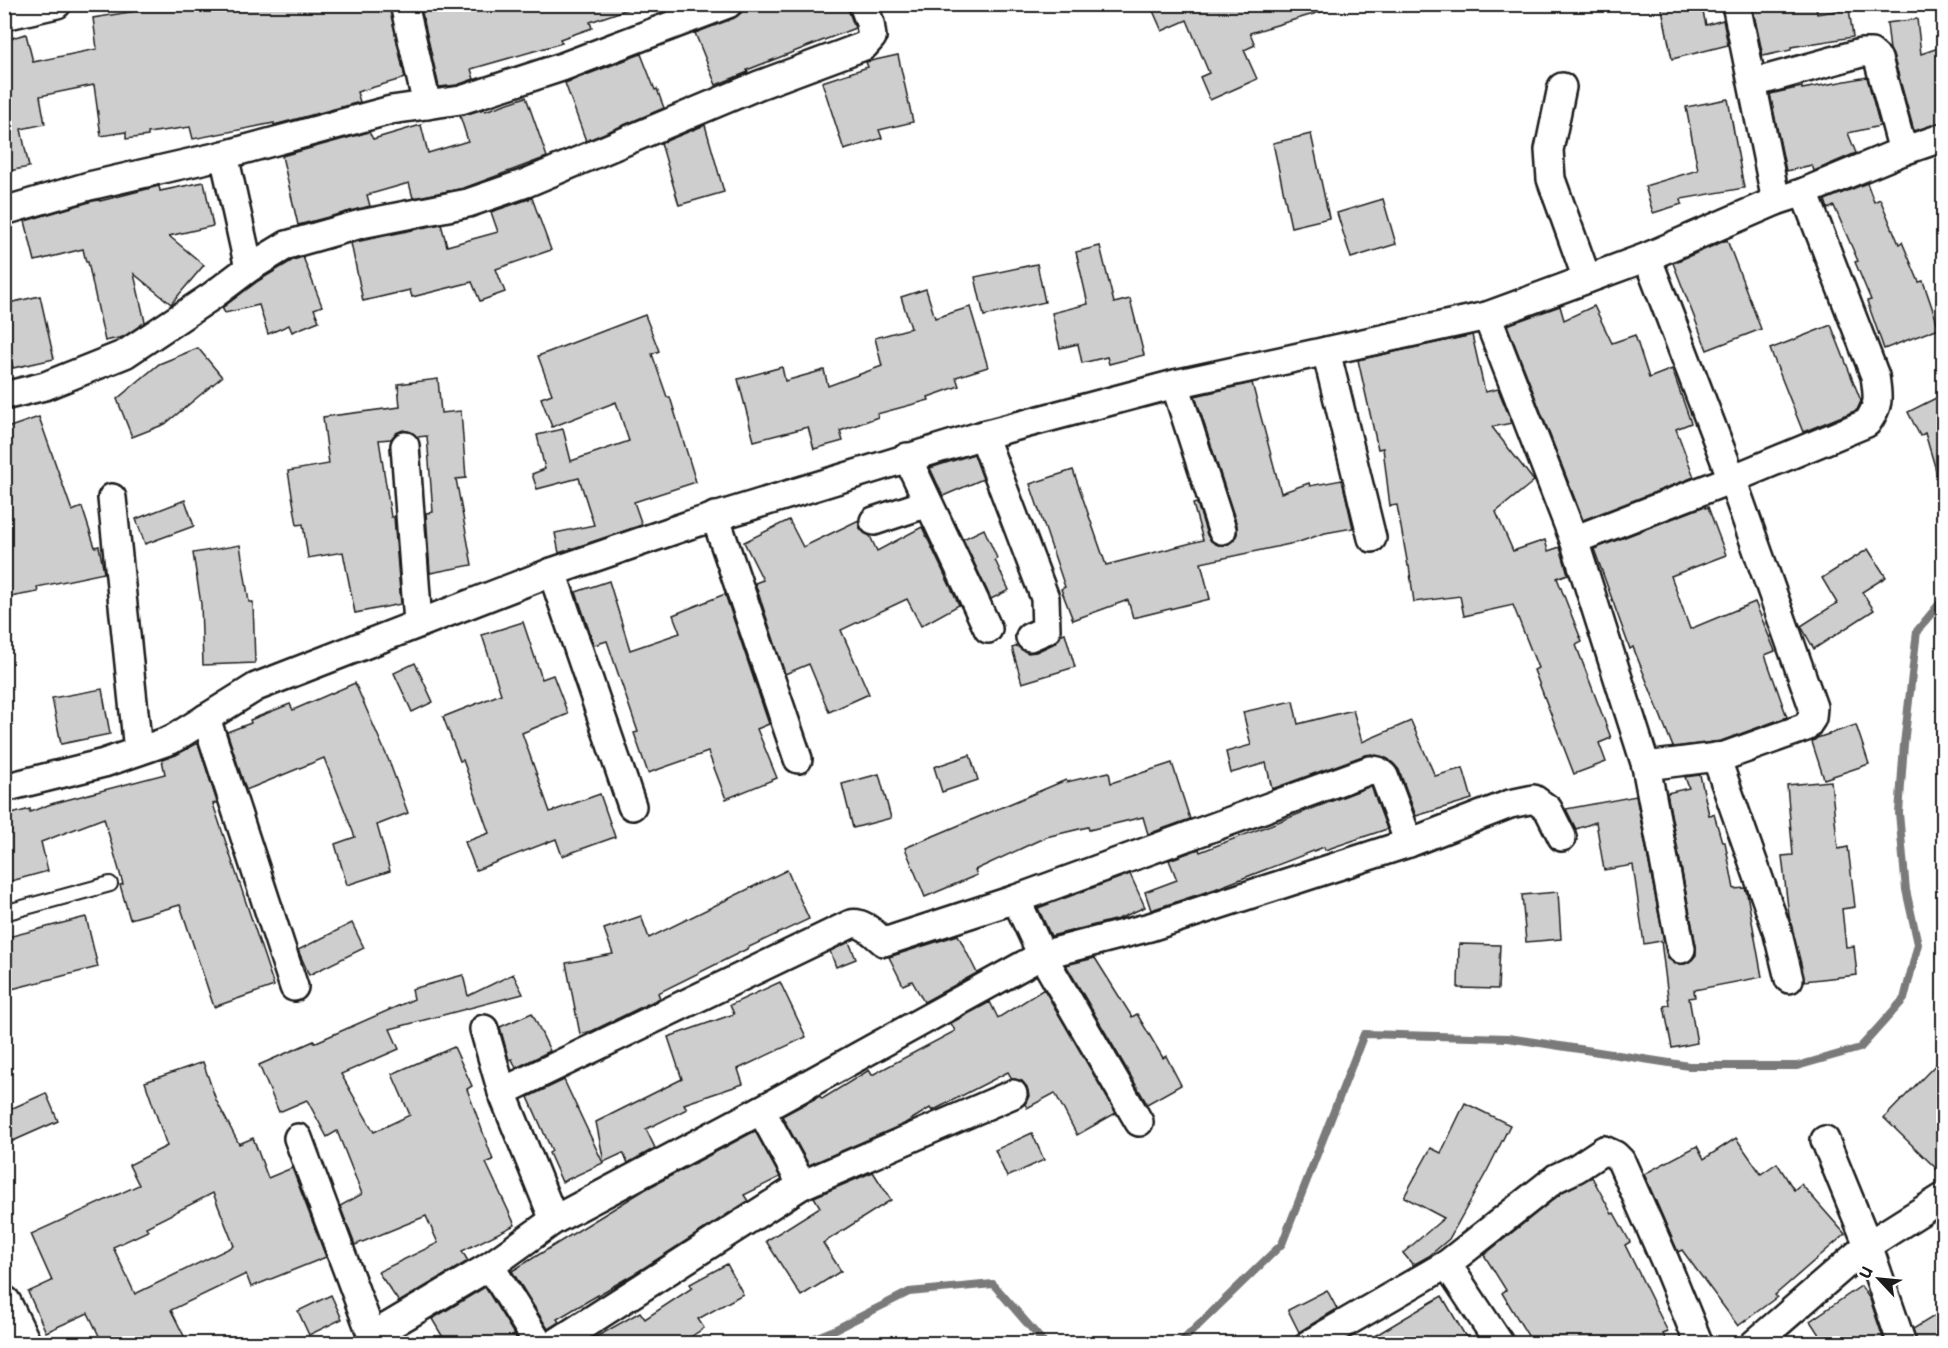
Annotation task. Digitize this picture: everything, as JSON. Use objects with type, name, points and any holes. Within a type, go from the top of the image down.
[{"type":"highway","points":[[4,1303],[24,1344]]},
{"type":"street","points":[[4,16],[57,4]]},
{"type":"street","points":[[404,4],[427,105]]},
{"type":"street","points":[[4,211],[89,186],[224,155],[391,110],[461,100],[540,74],[728,4]]},
{"type":"street","points":[[4,396],[45,386],[124,354],[212,296],[249,268],[287,245],[361,224],[468,203],[526,183],[737,94],[864,46],[872,37],[863,4]]},
{"type":"street","points":[[1736,4],[1776,201]]},
{"type":"street","points":[[1753,83],[1871,52],[1878,59],[1903,151]]},
{"type":"street","points":[[1562,87],[1549,150],[1551,179],[1587,279]]},
{"type":"street","points":[[4,788],[104,763],[171,740],[256,687],[552,572],[715,516],[983,435],[1175,384],[1487,316],[1647,257],[1776,201],[1944,137]]},
{"type":"street","points":[[224,155],[249,268]]},
{"type":"street","points":[[1574,540],[1868,423],[1879,400],[1875,376],[1804,192]]},
{"type":"street","points":[[1646,766],[1725,756],[1806,727],[1812,718],[1813,707],[1732,479],[1647,257]]},
{"type":"street","points":[[1487,316],[1574,540],[1646,766],[1681,950]]},
{"type":"street","points":[[1326,351],[1372,538]]},
{"type":"street","points":[[1175,384],[1222,530]]},
{"type":"street","points":[[983,435],[1045,598],[1046,630],[1030,637]]},
{"type":"street","points":[[405,446],[418,623]]},
{"type":"street","points":[[907,457],[988,629]]},
{"type":"street","points":[[112,498],[138,751]]},
{"type":"street","points":[[874,520],[927,503]]},
{"type":"street","points":[[715,516],[798,759]]},
{"type":"street","points":[[552,572],[632,806]]},
{"type":"street","points":[[206,718],[294,987]]},
{"type":"street","points":[[1716,758],[1777,930],[1789,979]]},
{"type":"street","points":[[502,1092],[851,924],[857,922],[862,924],[884,942],[1016,899],[1370,770],[1378,771],[1384,776],[1409,843]]},
{"type":"street","points":[[298,1138],[371,1340],[490,1266],[554,1220],[761,1110],[1042,955],[1150,927],[1409,843],[1510,804],[1534,799],[1548,809],[1562,837]]},
{"type":"street","points":[[1016,899],[1042,955],[1140,1122]]},
{"type":"street","points":[[484,1029],[502,1092],[554,1220]]},
{"type":"street","points":[[554,1344],[802,1185],[1013,1094]]},
{"type":"street","points":[[761,1110],[802,1185]]},
{"type":"street","points":[[1825,1140],[1868,1245],[1902,1344]]},
{"type":"street","points":[[1309,1344],[1447,1264],[1556,1178],[1577,1168],[1604,1150],[1616,1155],[1621,1161],[1699,1344]]},
{"type":"street","points":[[1754,1344],[1868,1245],[1944,1197]]},
{"type":"street","points":[[1447,1264],[1500,1344]]},
{"type":"street","points":[[490,1266],[539,1344]]},
{"type":"lane","points":[[4,914],[110,884]]},
{"type":"building","points":[[142,4],[389,4],[405,78],[357,92],[360,102],[274,125],[274,123],[193,139],[190,127],[148,133],[148,136],[126,139],[126,132],[101,136],[94,85],[40,96],[45,124],[21,129],[29,167],[4,172],[4,40],[26,34],[33,62],[97,49],[93,18],[143,10]]},
{"type":"building","points":[[420,4],[631,4],[631,8],[590,22],[592,28],[560,39],[562,43],[471,69],[474,79],[457,85],[439,87]]},
{"type":"building","points":[[747,4],[846,4],[855,28],[747,70],[748,72],[716,85],[695,33],[734,18]]},
{"type":"building","points":[[1150,4],[1326,4],[1327,10],[1250,33],[1255,45],[1244,50],[1257,79],[1210,100],[1200,77],[1209,73],[1187,20],[1162,31]]},
{"type":"building","points":[[1661,4],[1701,4],[1706,25],[1723,20],[1728,45],[1672,59]]},
{"type":"building","points":[[1775,4],[1816,4],[1817,14],[1849,9],[1853,37],[1791,47],[1791,50],[1763,56],[1753,10]]},
{"type":"building","points":[[1917,19],[1921,54],[1944,46],[1944,122],[1914,131],[1890,50],[1887,23]]},
{"type":"building","points":[[641,54],[664,108],[586,141],[565,83]]},
{"type":"building","points":[[898,55],[913,122],[879,130],[882,138],[844,150],[822,82],[868,67],[866,62]]},
{"type":"building","points":[[1867,77],[1880,126],[1848,133],[1856,153],[1814,171],[1812,165],[1786,171],[1770,94]]},
{"type":"building","points":[[526,97],[547,157],[464,188],[413,198],[409,183],[367,195],[370,206],[298,225],[282,156],[369,132],[373,139],[421,125],[428,153],[468,141],[460,116],[484,109],[485,111]]},
{"type":"building","points":[[1728,99],[1744,188],[1681,199],[1682,204],[1653,213],[1645,186],[1698,170],[1686,107]]},
{"type":"building","points":[[705,125],[724,192],[679,205],[661,143]]},
{"type":"building","points":[[1311,134],[1329,218],[1291,227],[1273,143]]},
{"type":"building","points":[[204,182],[213,226],[169,236],[204,265],[171,304],[134,274],[145,322],[123,337],[105,341],[88,262],[86,262],[83,249],[35,261],[25,221],[93,201],[159,186],[160,191]]},
{"type":"building","points":[[1867,183],[1874,202],[1880,199],[1899,244],[1902,242],[1919,282],[1923,281],[1939,328],[1884,349],[1867,301],[1871,300],[1855,262],[1858,261],[1834,206],[1828,209],[1825,200]]},
{"type":"building","points":[[532,198],[551,250],[496,269],[505,292],[480,301],[472,282],[412,297],[410,290],[363,301],[351,243],[441,224],[447,246],[498,232],[491,212]]},
{"type":"building","points":[[1383,199],[1396,244],[1351,258],[1337,213]]},
{"type":"building","points":[[1727,240],[1761,329],[1707,350],[1673,263]]},
{"type":"building","points":[[1100,246],[1114,303],[1130,299],[1144,355],[1109,364],[1107,357],[1082,363],[1078,344],[1060,348],[1052,313],[1088,304],[1076,252]]},
{"type":"building","points":[[303,257],[322,306],[314,309],[319,321],[292,332],[289,325],[268,334],[259,305],[225,313],[222,308],[258,281],[293,260]]},
{"type":"building","points":[[1037,264],[1045,302],[984,316],[975,277]]},
{"type":"building","points":[[926,289],[935,318],[970,307],[988,367],[956,377],[959,386],[928,397],[929,400],[877,414],[878,417],[840,431],[843,441],[814,449],[808,427],[754,441],[738,379],[782,367],[785,381],[824,370],[828,386],[882,366],[875,338],[911,328],[901,297]]},
{"type":"building","points":[[40,296],[54,359],[13,368],[4,330],[4,304]]},
{"type":"building","points":[[1560,306],[1564,320],[1594,306],[1612,343],[1635,335],[1649,378],[1672,369],[1691,423],[1676,429],[1694,477],[1583,520],[1507,325]]},
{"type":"building","points":[[645,315],[659,351],[652,354],[667,397],[670,397],[696,482],[634,502],[642,525],[559,553],[555,533],[594,525],[579,478],[537,489],[532,474],[545,469],[537,435],[563,429],[571,461],[629,441],[616,402],[552,427],[541,398],[552,394],[538,356]]},
{"type":"building","points":[[1831,325],[1861,401],[1857,410],[1803,432],[1770,349]]},
{"type":"building","points":[[1472,335],[1485,392],[1498,389],[1512,423],[1492,427],[1534,481],[1496,512],[1513,551],[1545,540],[1548,551],[1560,547],[1568,574],[1557,578],[1582,642],[1576,645],[1611,738],[1599,743],[1606,762],[1574,774],[1534,670],[1538,668],[1513,605],[1464,616],[1460,596],[1414,602],[1397,505],[1390,506],[1383,448],[1378,449],[1358,360]]},
{"type":"building","points":[[198,348],[222,377],[165,424],[132,437],[117,399],[159,364]]},
{"type":"building","points":[[438,379],[441,413],[461,411],[466,478],[456,479],[472,565],[430,573],[426,513],[433,512],[427,436],[417,437],[403,430],[391,439],[379,440],[391,517],[394,517],[401,604],[355,613],[343,552],[308,558],[303,524],[297,525],[288,471],[329,464],[323,417],[400,407],[398,384]]},
{"type":"building","points":[[1252,383],[1281,493],[1309,483],[1310,486],[1342,480],[1353,528],[1201,563],[1210,599],[1133,618],[1128,600],[1073,620],[1061,589],[1065,587],[1030,484],[1073,470],[1106,565],[1203,540],[1193,504],[1197,503],[1211,541],[1218,545],[1227,545],[1234,540],[1237,534],[1237,525],[1195,396]]},
{"type":"building","points":[[1944,394],[1944,476],[1938,477],[1925,433],[1920,436],[1908,412]]},
{"type":"building","points":[[39,417],[72,511],[82,507],[95,547],[99,546],[104,573],[37,587],[38,592],[4,598],[4,429]]},
{"type":"building","points":[[974,454],[983,479],[943,496],[930,468]]},
{"type":"building","points":[[185,500],[194,526],[145,544],[136,519]]},
{"type":"building","points":[[1705,506],[1705,508],[1708,507],[1726,555],[1671,576],[1690,629],[1755,602],[1775,651],[1765,655],[1787,717],[1721,741],[1673,747],[1633,647],[1630,649],[1594,549]]},
{"type":"building","points":[[789,520],[803,547],[859,520],[859,527],[870,536],[877,551],[922,527],[959,605],[921,626],[907,599],[841,630],[869,694],[829,712],[809,664],[785,674],[755,583],[763,580],[744,542]]},
{"type":"building","points":[[984,529],[1009,590],[991,599],[963,539]]},
{"type":"building","points":[[240,545],[249,602],[253,602],[255,663],[203,665],[201,604],[193,553]]},
{"type":"building","points":[[1868,549],[1886,577],[1862,592],[1874,610],[1814,649],[1801,626],[1837,603],[1822,578]]},
{"type":"building","points":[[609,581],[630,650],[680,633],[673,615],[725,594],[769,724],[757,729],[777,778],[726,799],[708,752],[648,773],[634,733],[638,732],[607,641],[594,645],[576,592]]},
{"type":"building","points":[[523,622],[542,679],[553,675],[568,714],[522,733],[550,812],[600,794],[615,837],[562,856],[556,839],[476,870],[465,842],[489,833],[463,760],[460,761],[443,717],[501,694],[482,635]]},
{"type":"building","points":[[1065,633],[1075,667],[1022,683],[1012,648],[1018,646],[1028,653],[1036,652],[1053,644],[1061,634]]},
{"type":"building","points":[[415,663],[433,702],[412,712],[394,673]]},
{"type":"building","points":[[355,683],[389,761],[408,813],[377,825],[390,871],[347,885],[335,844],[355,837],[324,758],[246,790],[227,732],[290,704],[293,710]]},
{"type":"building","points":[[102,689],[110,734],[61,744],[52,698]]},
{"type":"building","points":[[1293,701],[1298,724],[1353,710],[1362,742],[1411,721],[1435,776],[1463,768],[1472,799],[1416,816],[1399,770],[1388,759],[1372,754],[1272,789],[1266,763],[1231,773],[1226,752],[1251,745],[1243,712]]},
{"type":"building","points":[[1856,725],[1869,764],[1824,779],[1812,742],[1817,738]]},
{"type":"building","points":[[198,743],[217,802],[213,804],[274,986],[214,1007],[180,905],[130,919],[120,885],[123,884],[104,818],[41,842],[48,871],[4,883],[4,816],[30,809],[30,812],[51,804],[165,774],[162,760]]},
{"type":"building","points":[[970,755],[978,780],[942,792],[934,767]]},
{"type":"building","points":[[1172,763],[1190,819],[1148,834],[1143,817],[1089,830],[1088,827],[1046,837],[975,870],[977,875],[925,897],[905,848],[1066,780],[1067,782],[1109,772],[1111,783]]},
{"type":"building","points":[[879,774],[891,818],[853,828],[842,784]]},
{"type":"building","points":[[1700,775],[1709,815],[1714,814],[1722,842],[1725,842],[1734,889],[1745,888],[1747,894],[1762,977],[1694,990],[1695,997],[1689,998],[1697,1043],[1672,1048],[1664,1006],[1669,1005],[1661,941],[1644,944],[1633,865],[1604,870],[1596,822],[1576,829],[1566,809],[1636,796],[1666,952],[1675,964],[1685,964],[1696,955],[1696,946],[1667,793],[1689,788],[1685,777]]},
{"type":"building","points":[[1831,781],[1838,849],[1848,847],[1855,907],[1842,909],[1846,947],[1854,946],[1857,975],[1804,981],[1789,916],[1782,856],[1793,855],[1787,785]]},
{"type":"building","points":[[1371,786],[1387,829],[1325,850],[1324,847],[1215,889],[1151,910],[1145,892],[1177,880],[1169,860],[1199,849],[1200,852]]},
{"type":"building","points":[[787,870],[809,919],[658,993],[660,998],[592,1031],[580,1034],[566,963],[613,954],[604,929],[641,916],[649,938]]},
{"type":"building","points":[[1130,874],[1145,907],[1118,919],[1051,936],[1038,908]]},
{"type":"building","points":[[1558,892],[1561,939],[1526,942],[1522,895]]},
{"type":"building","points":[[86,917],[98,967],[4,991],[4,938]]},
{"type":"building","points":[[352,923],[364,948],[309,975],[298,950]]},
{"type":"building","points":[[958,935],[977,973],[924,1002],[912,981],[903,985],[889,957]]},
{"type":"building","points":[[849,942],[856,959],[836,967],[830,951]]},
{"type":"building","points":[[1459,944],[1500,945],[1498,989],[1458,988]]},
{"type":"building","points":[[1095,958],[1132,1017],[1137,1014],[1163,1058],[1166,1056],[1181,1085],[1147,1104],[1066,965]]},
{"type":"building","points":[[513,974],[523,994],[390,1029],[399,1049],[341,1074],[374,1132],[410,1115],[392,1074],[454,1047],[472,1086],[467,1089],[493,1160],[486,1163],[515,1225],[462,1251],[468,1261],[399,1302],[378,1272],[438,1243],[426,1216],[355,1245],[340,1206],[362,1194],[337,1131],[327,1137],[307,1100],[279,1112],[259,1065],[414,999],[412,989],[463,975],[468,996]]},
{"type":"building","points":[[780,982],[806,1037],[738,1069],[743,1084],[684,1104],[687,1109],[646,1129],[655,1148],[628,1163],[623,1153],[604,1162],[596,1122],[682,1079],[668,1037],[734,1014],[730,1005]]},
{"type":"building","points":[[1044,989],[1116,1113],[1077,1135],[1055,1093],[1027,1108],[1025,1104],[1029,1096],[1027,1087],[1022,1081],[1012,1079],[1008,1072],[932,1111],[930,1108],[904,1124],[809,1165],[782,1116],[820,1096],[822,1099],[869,1070],[872,1075],[955,1031],[951,1023],[990,1002],[998,1018]]},
{"type":"building","points":[[532,1013],[550,1051],[516,1068],[512,1059],[509,1060],[500,1027]]},
{"type":"building","points":[[1944,1056],[1944,1176],[1884,1118]]},
{"type":"building","points":[[203,1062],[216,1100],[239,1144],[253,1138],[268,1178],[292,1168],[326,1257],[251,1287],[246,1274],[171,1310],[188,1344],[103,1344],[88,1313],[46,1332],[28,1292],[52,1281],[31,1234],[139,1185],[129,1165],[167,1146],[145,1082]],"holes":[[[213,1193],[234,1246],[135,1294],[113,1247],[148,1231],[146,1227]]]},
{"type":"building","points":[[564,1080],[603,1163],[562,1182],[549,1153],[552,1151],[528,1097]]},
{"type":"building","points":[[46,1093],[58,1121],[4,1145],[4,1112]]},
{"type":"building","points":[[1465,1103],[1510,1125],[1449,1239],[1429,1256],[1413,1265],[1403,1253],[1444,1218],[1404,1197],[1431,1148],[1441,1153]]},
{"type":"building","points":[[755,1131],[780,1177],[744,1195],[748,1201],[639,1271],[557,1319],[559,1322],[548,1329],[512,1271],[646,1189]]},
{"type":"building","points":[[1032,1133],[1044,1160],[1007,1177],[995,1150]]},
{"type":"building","points":[[1736,1138],[1761,1174],[1777,1163],[1794,1190],[1801,1184],[1845,1234],[1775,1295],[1777,1297],[1738,1326],[1682,1250],[1678,1252],[1644,1174],[1697,1146],[1704,1159]]},
{"type":"building","points":[[873,1172],[891,1200],[823,1243],[841,1271],[801,1296],[766,1241],[820,1207],[814,1197]]},
{"type":"building","points":[[1592,1177],[1630,1242],[1625,1245],[1668,1332],[1663,1334],[1668,1344],[1533,1344],[1502,1293],[1506,1290],[1484,1255],[1564,1191]]},
{"type":"building","points":[[727,1264],[743,1294],[698,1319],[704,1328],[680,1344],[584,1344],[640,1312],[645,1319],[692,1288],[690,1284]]},
{"type":"building","points":[[1861,1286],[1870,1299],[1885,1344],[1825,1344],[1810,1321]]},
{"type":"building","points":[[485,1287],[520,1344],[447,1344],[432,1319]]},
{"type":"building","points":[[1327,1290],[1337,1309],[1299,1332],[1288,1310]]},
{"type":"building","points":[[331,1295],[342,1319],[309,1335],[298,1311]]},
{"type":"building","points":[[1442,1296],[1470,1344],[1361,1344],[1430,1303]]},
{"type":"building","points":[[1944,1310],[1944,1344],[1917,1344],[1913,1329]]},
{"type":"waterway","points":[[1179,1344],[1282,1244],[1364,1034],[1508,1038],[1689,1066],[1797,1066],[1860,1048],[1904,999],[1918,944],[1906,890],[1899,813],[1904,744],[1917,631],[1944,598]]},
{"type":"waterway","points":[[800,1344],[832,1331],[909,1292],[993,1284],[1045,1344]]}]
